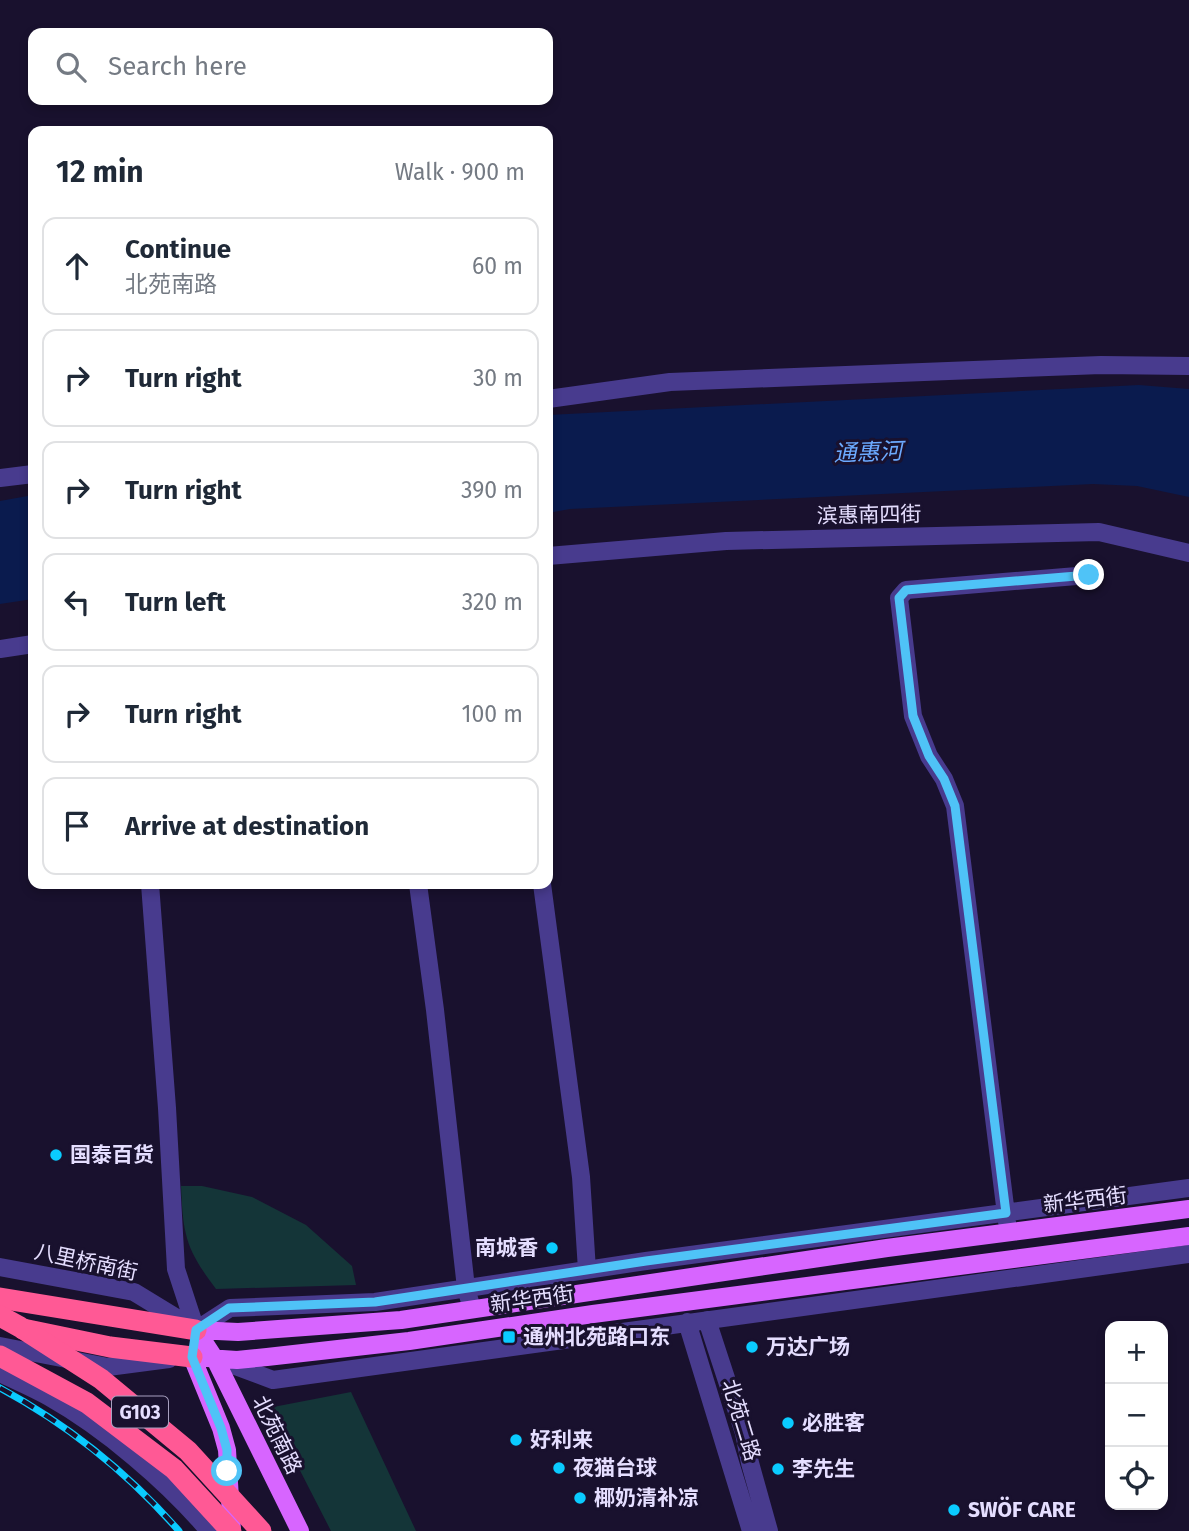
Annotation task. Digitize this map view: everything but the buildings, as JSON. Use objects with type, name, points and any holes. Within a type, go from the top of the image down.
[{"type":"highway","points":[[0,1298],[196,1330]]},
{"type":"highway","name":"G103","points":[[0,1317],[101,1379],[188,1451],[261,1531]]},
{"type":"highway","points":[[0,1324],[110,1347],[192,1357]]},
{"type":"highway","name":"G103","points":[[0,1356],[87,1403],[174,1469],[232,1531]]},
{"type":"main road","name":"新华西街","points":[[196,1330],[237,1332],[401,1320],[874,1250],[1189,1209]]},
{"type":"main road","name":"新华西街","points":[[192,1357],[267,1357],[409,1341],[593,1314],[1189,1236]]},
{"type":"main road","points":[[196,1330],[192,1357],[221,1428],[227,1450],[232,1531]]},
{"type":"main road","name":"北苑南路","points":[[196,1330],[215,1359],[300,1531]]},
{"type":"street","points":[[553,398],[670,383],[1101,365],[1189,366]]},
{"type":"street","points":[[0,478],[28,475]]},
{"type":"street","name":"滨惠南四街","points":[[553,556],[726,541],[1100,532],[1189,553]]},
{"type":"street","points":[[1009,1232],[955,806],[944,779],[929,756],[913,716],[899,598],[906,590],[1089,575]]},
{"type":"street","points":[[0,649],[28,645]]},
{"type":"street","points":[[150,889],[176,1269],[196,1330],[229,1308],[375,1302],[587,1270],[1189,1188]]},
{"type":"street","points":[[419,889],[466,1288],[472,1309]]},
{"type":"street","points":[[543,889],[580,1177],[587,1270]]},
{"type":"street","points":[[215,1359],[273,1380],[1189,1254]]},
{"type":"street","name":"八里桥南街","points":[[0,1267],[134,1292],[196,1330]]},
{"type":"street","name":"北苑二路","points":[[707,1320],[744,1433],[769,1531]]},
{"type":"street","name":"北苑二路","points":[[687,1322],[751,1531]]},
{"type":"street","points":[[0,1346],[108,1367],[192,1357]]},
{"type":"street","points":[[0,1373],[49,1397],[116,1443],[184,1502],[209,1531]]},
{"type":"green space","points":[[181,1186],[202,1186],[252,1197],[306,1225],[352,1266],[356,1285],[216,1289],[198,1263],[188,1241]]},
{"type":"green space","points":[[351,1392],[416,1531],[331,1531],[268,1408]]},
{"type":"water","name":"通惠河","points":[[1139,385],[1189,389],[1189,497],[1137,486],[1093,484],[570,509],[553,512],[553,415]]},
{"type":"water","points":[[28,496],[28,600],[0,604],[0,501]]},
{"type":"railway","points":[[0,1388],[25,1402],[96,1452],[118,1470],[179,1531]]},
{"type":"place","name":"国泰百货","points":[[56,1155]]},
{"type":"place","name":"南城香","points":[[552,1248]]},
{"type":"place","name":"通州北苑路口东","points":[[509,1337]]},
{"type":"place","name":"万达广场","points":[[752,1347]]},
{"type":"place","name":"必胜客","points":[[788,1423]]},
{"type":"place","name":"好利来","points":[[516,1440]]},
{"type":"place","name":"夜猫台球","points":[[559,1468]]},
{"type":"place","name":"李先生","points":[[778,1469]]},
{"type":"place","name":"椰奶清补凉","points":[[580,1498]]},
{"type":"place","name":"SWÖF CARE","points":[[954,1510]]},
{"type":"route","points":[[227,1471],[227,1450],[221,1428],[192,1357],[196,1330],[229,1308],[375,1302],[646,1261],[1006,1213],[955,806],[944,779],[929,756],[913,716],[899,598],[906,590],[1089,575]]}]
